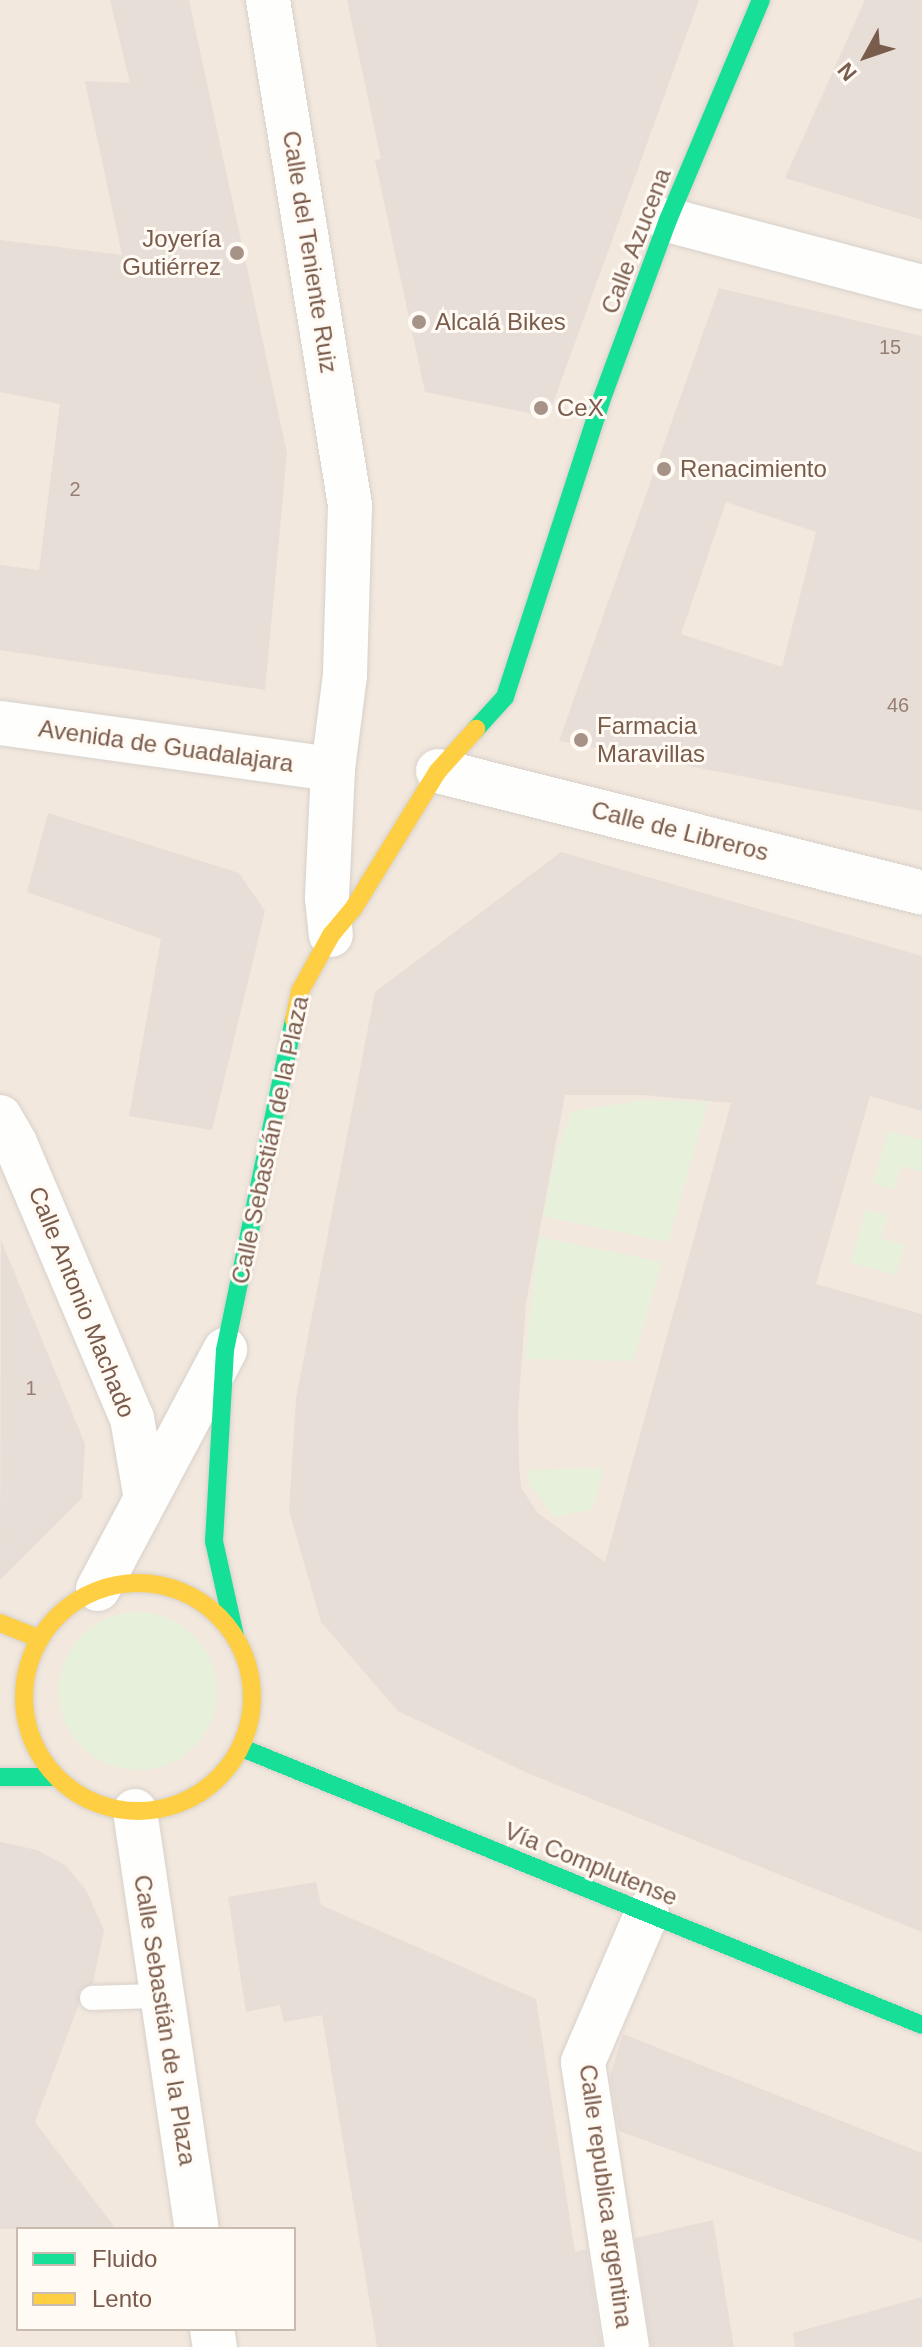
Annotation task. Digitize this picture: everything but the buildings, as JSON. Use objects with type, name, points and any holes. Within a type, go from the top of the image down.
[{"type":"street","name":"Calle del Teniente Ruiz","points":[[268,0],[350,505],[345,675],[333,769],[327,898],[331,935]]},
{"type":"street","name":"Calle Azucena","points":[[438,771],[505,697],[601,401],[668,220],[761,0]]},
{"type":"street","points":[[668,220],[922,287]]},
{"type":"street","name":"Avenida de Guadalajara","points":[[0,723],[333,769]]},
{"type":"street","name":"Calle de Libreros","points":[[438,771],[922,893]]},
{"type":"street","name":"Calle Sebastián de la Plaza","points":[[235,1636],[214,1541],[225,1350],[300,991],[331,935],[353,909],[438,771]]},
{"type":"street","name":"Calle Antonio Machado","points":[[5,1139],[132,1418],[145,1493]]},
{"type":"street","name":"Calle Sebastián de la Plaza","points":[[98,1589],[145,1493],[225,1350]]},
{"type":"street","points":[[136,1582],[174,1588],[209,1606],[235,1636],[250,1671],[253,1711],[242,1748],[220,1779],[190,1800],[156,1812],[118,1811],[84,1799],[54,1777],[33,1745],[23,1709],[25,1673],[38,1638],[64,1609],[98,1589],[136,1582]]},
{"type":"street","points":[[0,1623],[38,1638]]},
{"type":"street","name":"Vía Complutense","points":[[242,1748],[922,2025]]},
{"type":"street","points":[[0,1777],[54,1777]]},
{"type":"street","name":"Calle Sebastián de la Plaza","points":[[135,1811],[197,2227]]},
{"type":"street","name":"Calle republica argentina","points":[[627,2347],[583,2062],[647,1913]]},
{"type":"lane","points":[[92,1998],[161,1996]]},
{"type":"shaded area","points":[[0,0],[922,0],[922,2347],[0,2347]]},
{"type":"green space","points":[[646,1100],[708,1102],[668,1242],[543,1216],[556,1154],[572,1111]]},
{"type":"green space","points":[[888,1131],[922,1140],[922,1172],[901,1166],[894,1189],[873,1184]]},
{"type":"green space","points":[[866,1209],[887,1215],[881,1238],[905,1245],[896,1275],[851,1263]]},
{"type":"green space","points":[[539,1237],[662,1262],[633,1361],[525,1359]]},
{"type":"green space","points":[[604,1468],[592,1510],[554,1517],[530,1485],[528,1470]]},
{"type":"green space","points":[[138,1612],[168,1618],[194,1635],[211,1661],[217,1691],[211,1721],[194,1747],[168,1764],[138,1770],[108,1764],[82,1747],[65,1721],[59,1691],[65,1661],[82,1635],[108,1618]]},
{"type":"traffic: fast","points":[[476,729],[505,697],[601,401],[668,220],[761,0]]},
{"type":"traffic: fast","points":[[235,1636],[214,1541],[225,1350],[294,1020]]},
{"type":"traffic: fast","points":[[242,1748],[922,2025]]},
{"type":"traffic: fast","points":[[0,1777],[54,1777]]},
{"type":"traffic: slow","points":[[294,1020],[300,991],[331,935],[353,909],[438,771],[476,729]]},
{"type":"traffic: slow","points":[[138,1583],[182,1591],[219,1616],[244,1653],[252,1697],[244,1741],[219,1778],[182,1803],[138,1811],[94,1803],[57,1778],[32,1741],[24,1697],[32,1653],[57,1616],[94,1591],[138,1583]]},
{"type":"traffic: slow","points":[[0,1623],[38,1638]]},
{"type":"place","name":"Joyería Gutiérrez","points":[[237,253]]},
{"type":"place","name":"Alcalá Bikes","points":[[419,322]]},
{"type":"place","name":"CeX","points":[[541,408]]},
{"type":"place","name":"Renacimiento","points":[[664,469]]},
{"type":"place","name":"Farmacia Maravillas","points":[[581,740]]}]
